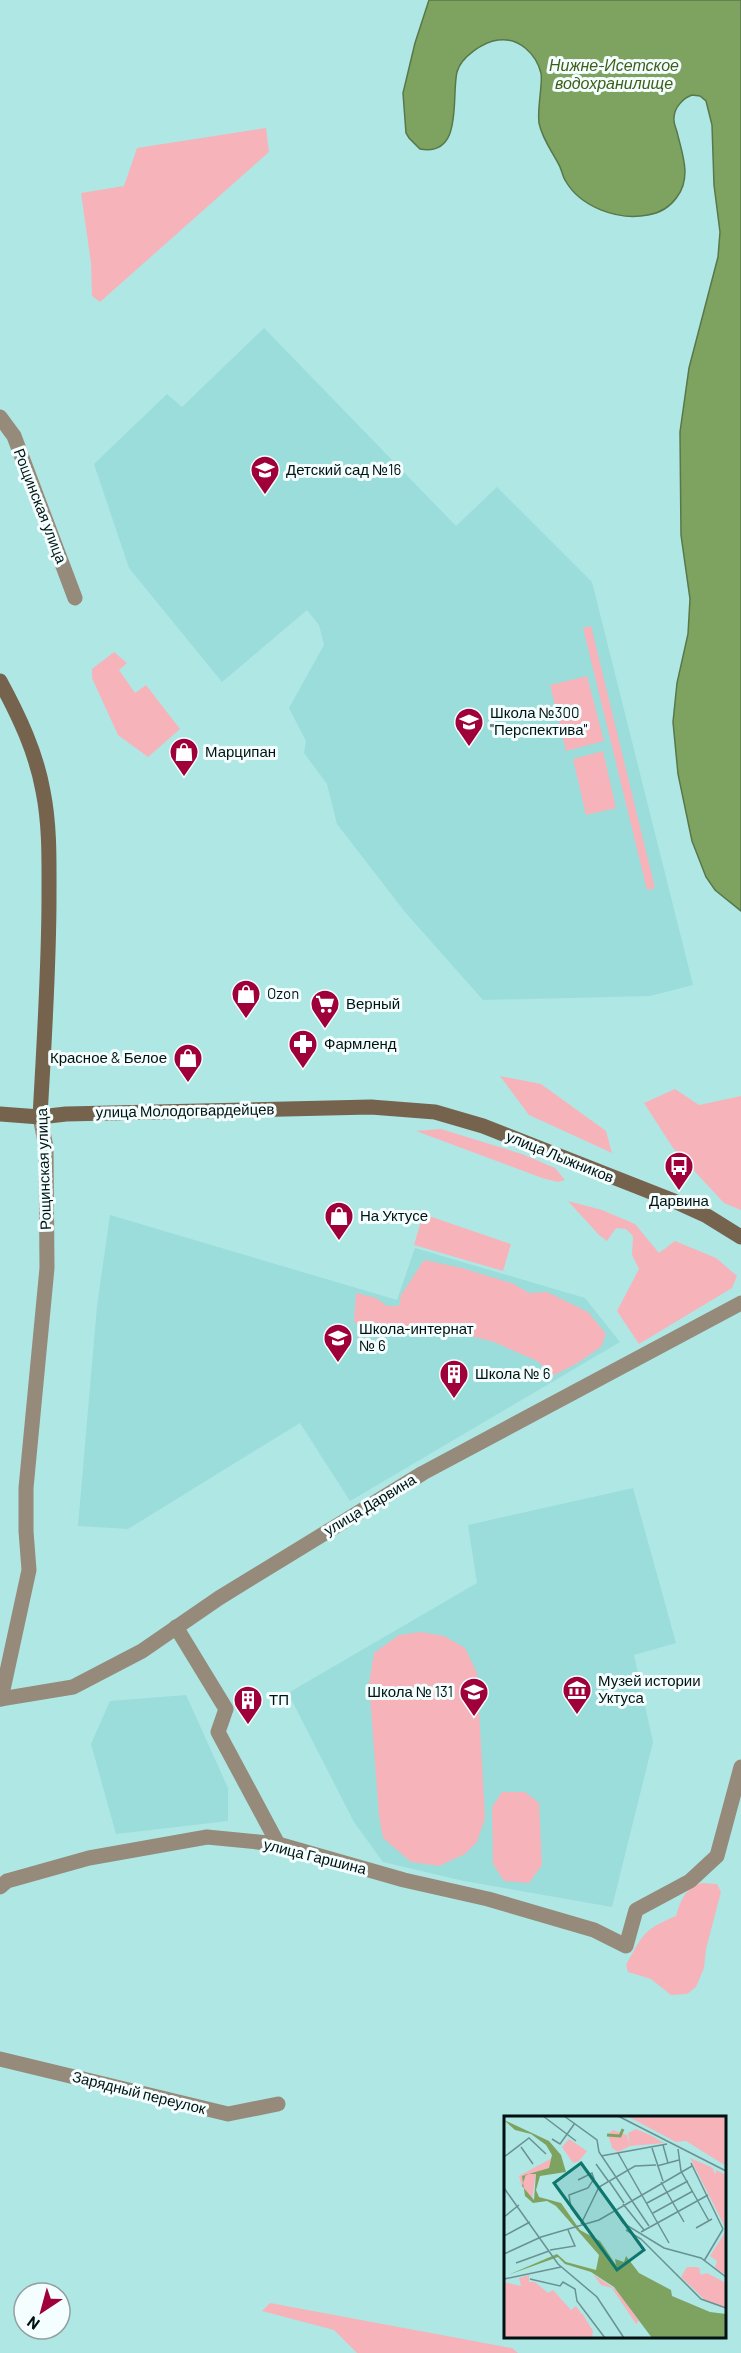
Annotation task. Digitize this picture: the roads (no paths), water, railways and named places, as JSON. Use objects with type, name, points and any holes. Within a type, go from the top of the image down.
[{"type":"street","name":"Рощинская улица","points":[[0,417],[14,436],[75,598]]},
{"type":"street","name":"Рощинская улица","points":[[0,681],[15,708],[32,748],[43,791],[49,837],[49,948],[40,1117],[46,1147],[47,1268],[26,1488],[29,1570],[1,1699]]},
{"type":"street","name":"улица Молодогвардейцев","points":[[0,1114],[40,1117],[66,1114],[371,1107]]},
{"type":"street","name":"улица Лыжников","points":[[371,1107],[435,1112],[483,1126],[674,1201],[707,1216],[741,1237]]},
{"type":"street","name":"улица Дарвина","points":[[1,1699],[73,1687],[142,1651],[219,1598],[423,1473],[741,1304]]},
{"type":"street","points":[[176,1627],[226,1709],[218,1732],[278,1844]]},
{"type":"street","name":"улица Гаршина","points":[[0,1887],[7,1881],[89,1858],[207,1837],[278,1844],[404,1880],[498,1902],[594,1930],[626,1946],[636,1910],[690,1881],[717,1856],[741,1767]]},
{"type":"street","name":"Зарядный переулок","points":[[0,2059],[228,2115],[278,2104]]},
{"type":"water","name":"Нижне-Исетское водохранилище","points":[[429,0],[741,0],[741,911],[715,890],[706,877],[692,841],[678,774],[673,722],[677,683],[688,634],[690,599],[681,535],[680,432],[689,368],[718,257],[720,232],[714,185],[712,125],[706,101],[700,96],[692,95],[677,107],[674,121],[685,173],[682,189],[671,204],[661,211],[648,215],[613,214],[590,205],[572,190],[540,128],[541,73],[539,66],[526,48],[513,41],[492,41],[473,51],[463,61],[457,72],[453,122],[449,134],[443,144],[434,149],[420,149],[406,133],[403,93],[415,43]]},
{"type":"place","name":"Детский сад №16","points":[[265,496]]},
{"type":"place","name":"Школа №300 \"Перспектива\"","points":[[469,748]]},
{"type":"place","name":"Марципан","points":[[184,778]]},
{"type":"place","name":"Ozon","points":[[246,1020]]},
{"type":"place","name":"Верный","points":[[325,1030]]},
{"type":"place","name":"Фармленд","points":[[303,1070]]},
{"type":"place","name":"Красное & Белое","points":[[188,1084]]},
{"type":"place","name":"Дарвина","points":[[679,1192]]},
{"type":"place","name":"На Уктусе","points":[[339,1242]]},
{"type":"place","name":"Школа-интернат № 6","points":[[338,1364]]},
{"type":"place","name":"Школа № 6","points":[[454,1400]]},
{"type":"place","name":"Музей истории Уктуса","points":[[577,1716]]},
{"type":"place","name":"Школа № 131","points":[[474,1718]]},
{"type":"place","name":"ТП","points":[[248,1726]]}]
